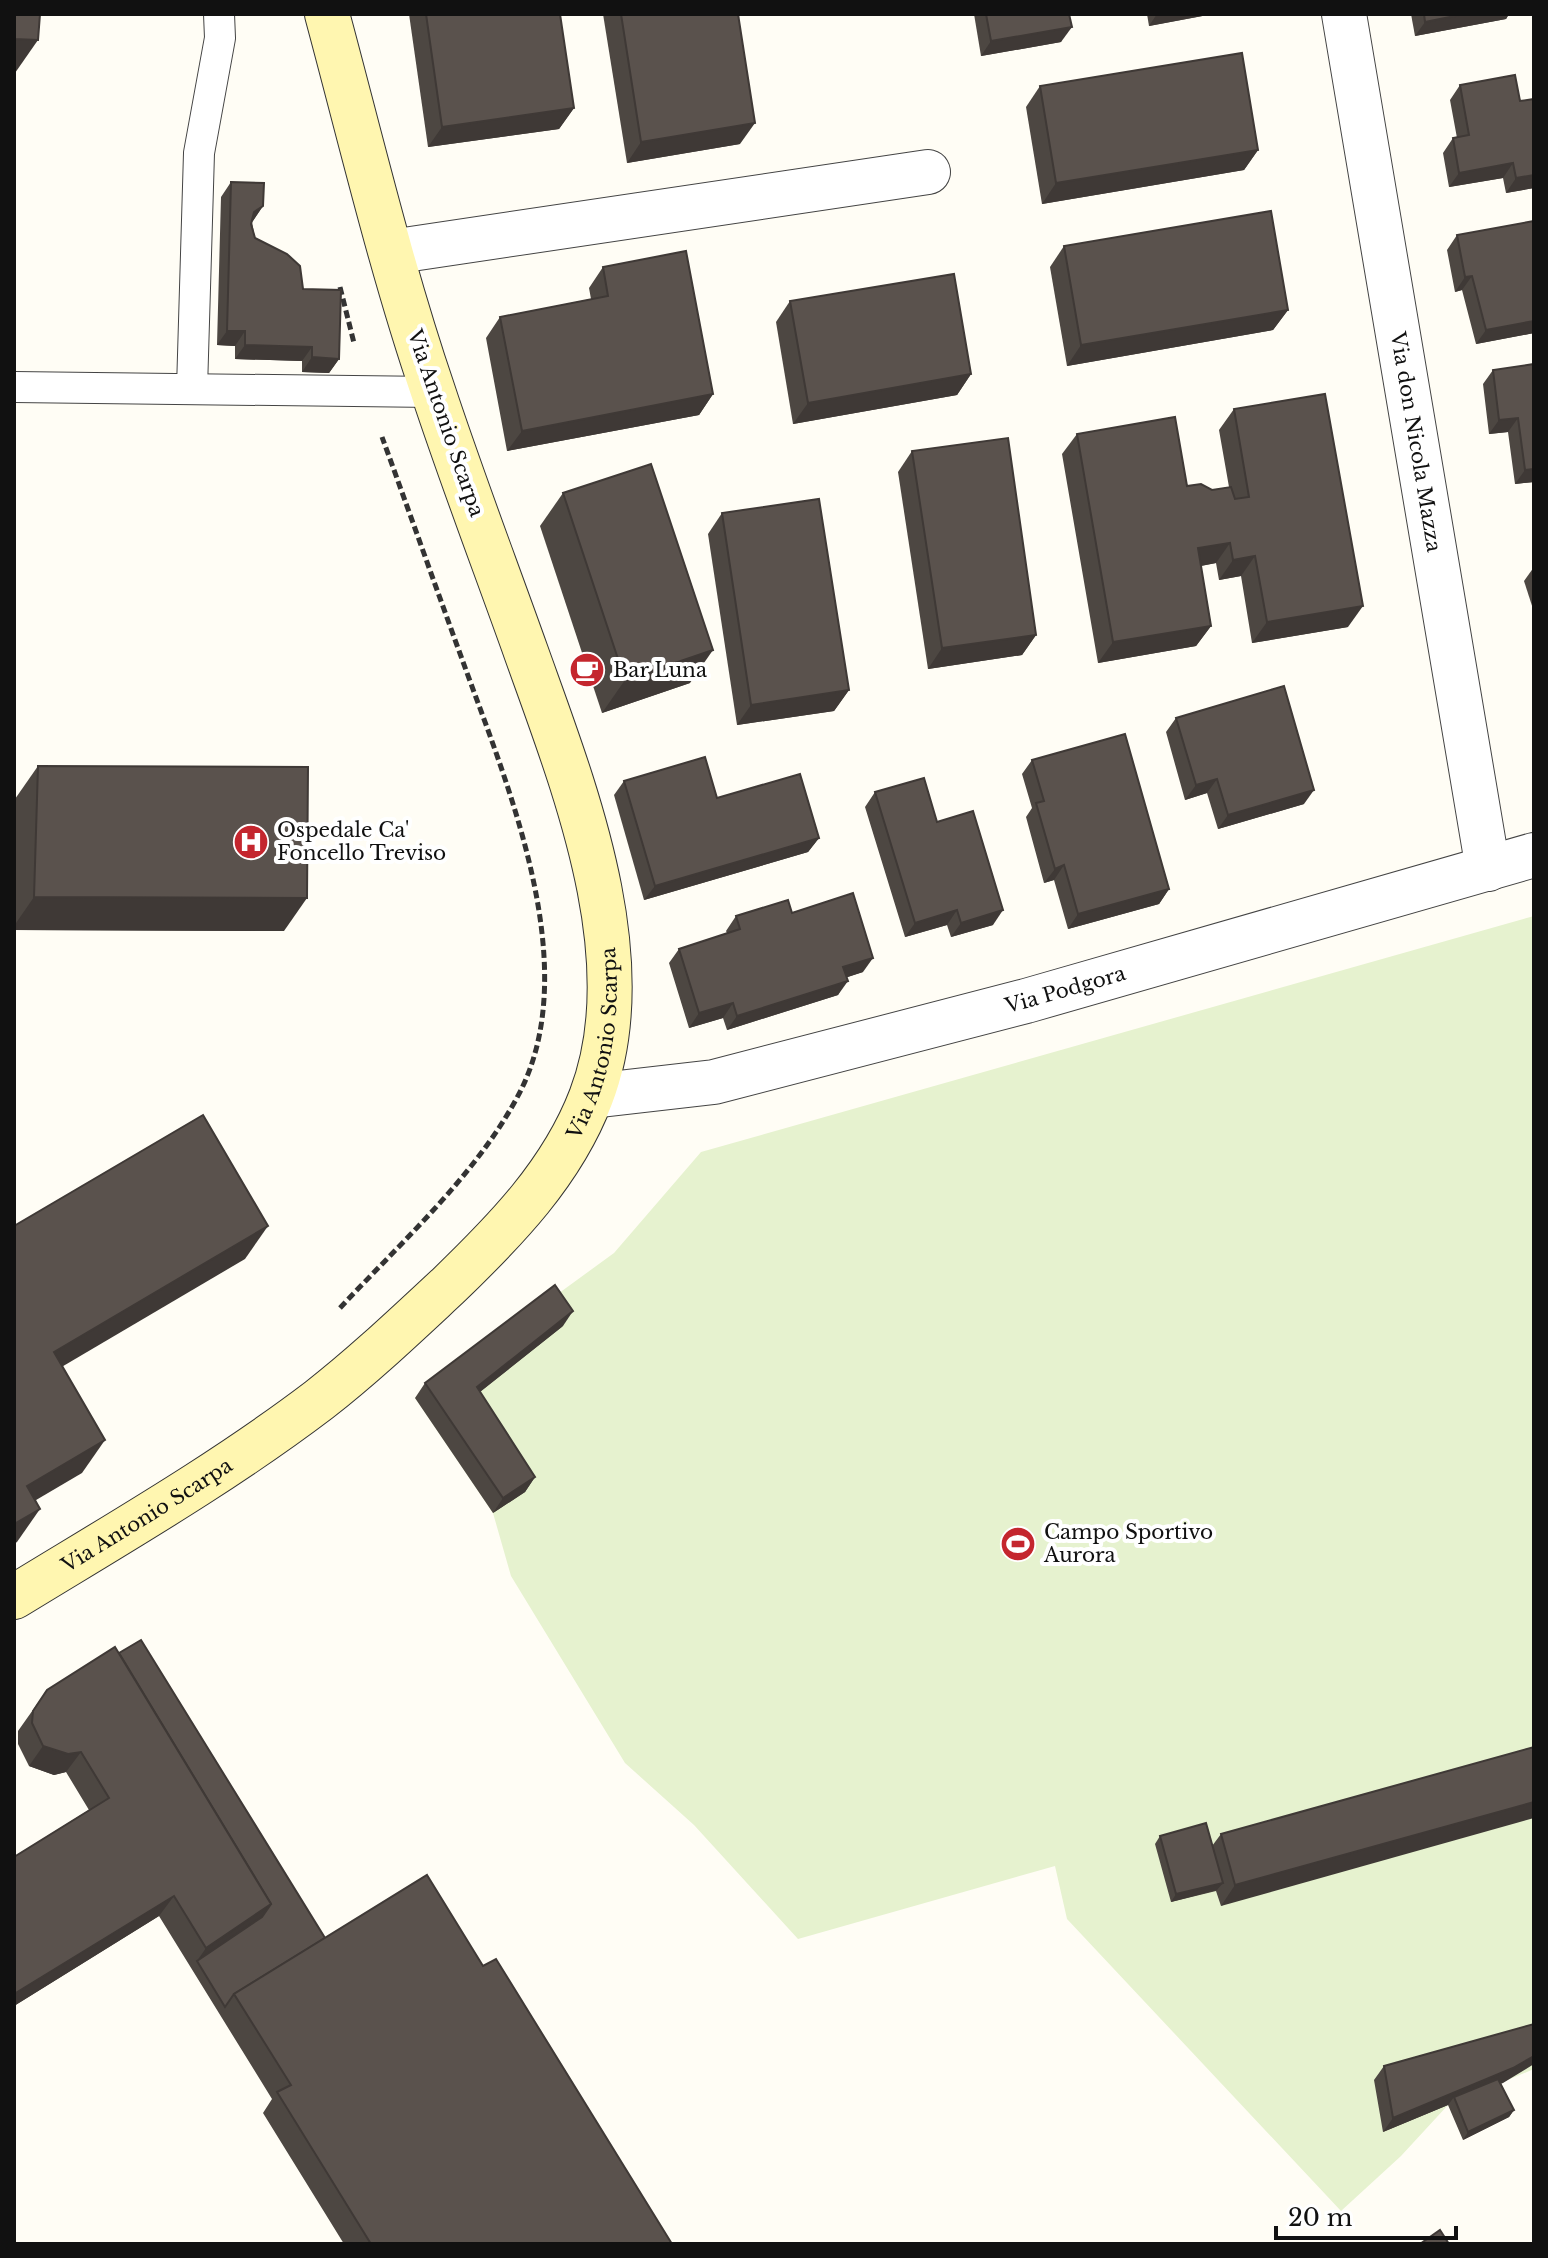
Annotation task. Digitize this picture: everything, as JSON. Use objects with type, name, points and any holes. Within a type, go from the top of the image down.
[{"type":"street","name":"Via Antonio Scarpa","points":[[14,1597],[199,1483],[318,1400],[366,1360],[462,1273],[528,1203],[571,1139],[592,1096],[607,1020],[609,978],[599,890],[565,762],[433,392],[391,252],[327,14]]},
{"type":"street","name":"Via don Nicola Mazza","points":[[1344,14],[1488,869]]},
{"type":"street","points":[[391,252],[928,172]]},
{"type":"street","name":"Via Podgora","points":[[592,1096],[714,1082],[1026,1001],[1534,855]]},
{"type":"lane","points":[[192,389],[199,153],[220,38],[219,14]]},
{"type":"lane","points":[[14,387],[433,392]]},
{"type":"path","points":[[329,1319],[466,1169],[521,1089],[538,1037],[545,974],[522,825],[385,445]]},
{"type":"green space","name":"Campo Sportivo Aurora","points":[[1534,916],[1534,2069],[1448,2105],[1401,2156],[1341,2211],[1067,1919],[1055,1866],[798,1939],[694,1825],[625,1763],[511,1576],[493,1513],[415,1398],[614,1253],[701,1152]]},
{"type":"building","points":[[14,14],[40,14],[38,40],[14,39]]},
{"type":"building","points":[[426,14],[560,14],[574,108],[442,127]]},
{"type":"building","points":[[621,14],[738,14],[755,123],[641,142]]},
{"type":"building","points":[[986,14],[1069,14],[1072,27],[991,41]]},
{"type":"building","points":[[1424,14],[1465,14],[1425,22]]},
{"type":"building","points":[[1242,53],[1258,150],[1056,183],[1040,86]]},
{"type":"building","points":[[1515,75],[1520,101],[1534,99],[1534,175],[1516,178],[1513,163],[1459,173],[1453,138],[1469,135],[1460,85]]},
{"type":"building","points":[[231,182],[264,183],[263,206],[254,212],[251,224],[255,238],[287,254],[300,266],[303,289],[341,290],[339,359],[312,357],[312,347],[245,345],[245,331],[227,331]]},
{"type":"building","points":[[1271,211],[1288,310],[1081,345],[1064,246]]},
{"type":"building","points":[[1534,221],[1534,321],[1486,330],[1472,276],[1465,277],[1457,235]]},
{"type":"building","points":[[686,251],[713,394],[522,431],[500,317],[608,296],[603,267]]},
{"type":"building","points":[[954,274],[971,374],[808,403],[790,301]]},
{"type":"building","points":[[1534,364],[1534,469],[1525,470],[1518,418],[1499,420],[1493,370]]},
{"type":"building","points":[[1325,394],[1363,606],[1267,622],[1255,556],[1233,560],[1230,543],[1198,548],[1211,626],[1113,642],[1077,434],[1175,417],[1187,486],[1201,484],[1212,490],[1231,487],[1235,499],[1249,497],[1234,409]]},
{"type":"building","points":[[1008,438],[1036,635],[942,648],[912,451]]},
{"type":"building","points":[[651,464],[713,650],[625,680],[563,493]]},
{"type":"building","points":[[819,499],[849,690],[751,705],[722,513]]},
{"type":"building","points":[[1284,686],[1314,790],[1228,815],[1217,779],[1196,785],[1176,718]]},
{"type":"building","points":[[1125,734],[1169,889],[1078,914],[1064,865],[1055,869],[1036,803],[1044,801],[1032,760]]},
{"type":"building","points":[[705,757],[717,798],[800,774],[819,838],[655,886],[624,781]]},
{"type":"building","points":[[38,766],[308,767],[307,898],[34,897]]},
{"type":"building","points":[[924,778],[937,822],[973,811],[1003,910],[961,923],[957,910],[915,923],[875,792]]},
{"type":"building","points":[[853,893],[873,958],[843,967],[848,981],[737,1016],[733,1003],[699,1013],[679,949],[740,929],[736,916],[788,900],[792,913]]},
{"type":"building","points":[[203,1115],[268,1226],[54,1352],[105,1440],[27,1486],[40,1509],[14,1524],[14,1226]]},
{"type":"building","points":[[555,1285],[573,1311],[477,1387],[535,1477],[503,1498],[425,1383]]},
{"type":"building","points":[[141,1640],[325,1938],[234,1994],[225,2007],[197,1961],[262,1917],[271,1904],[119,1653]]},
{"type":"building","points":[[115,1647],[271,1904],[206,1948],[174,1896],[14,1994],[14,1857],[109,1798],[81,1752],[68,1754],[43,1746],[32,1723],[33,1711],[47,1690]]},
{"type":"building","points":[[1534,1747],[1534,1802],[1235,1885],[1221,1834]]},
{"type":"building","points":[[1206,1823],[1223,1883],[1176,1894],[1160,1836]]},
{"type":"building","points":[[427,1875],[483,1966],[496,1959],[672,2244],[371,2244],[277,2092],[291,2085],[234,1994]]},
{"type":"building","points":[[1534,2024],[1534,2056],[1513,2068],[1393,2118],[1384,2066]]},
{"type":"building","points":[[1498,2079],[1514,2110],[1468,2132],[1454,2097]]},
{"type":"building","points":[[1440,2230],[1449,2244],[1420,2244]]},
{"type":"place","name":"Bar Luna","points":[[587,670]]},
{"type":"place","name":"Ospedale Ca' Foncello Treviso","points":[[251,842]]},
{"type":"place","name":"Campo Sportivo Aurora","points":[[1018,1544]]}]
